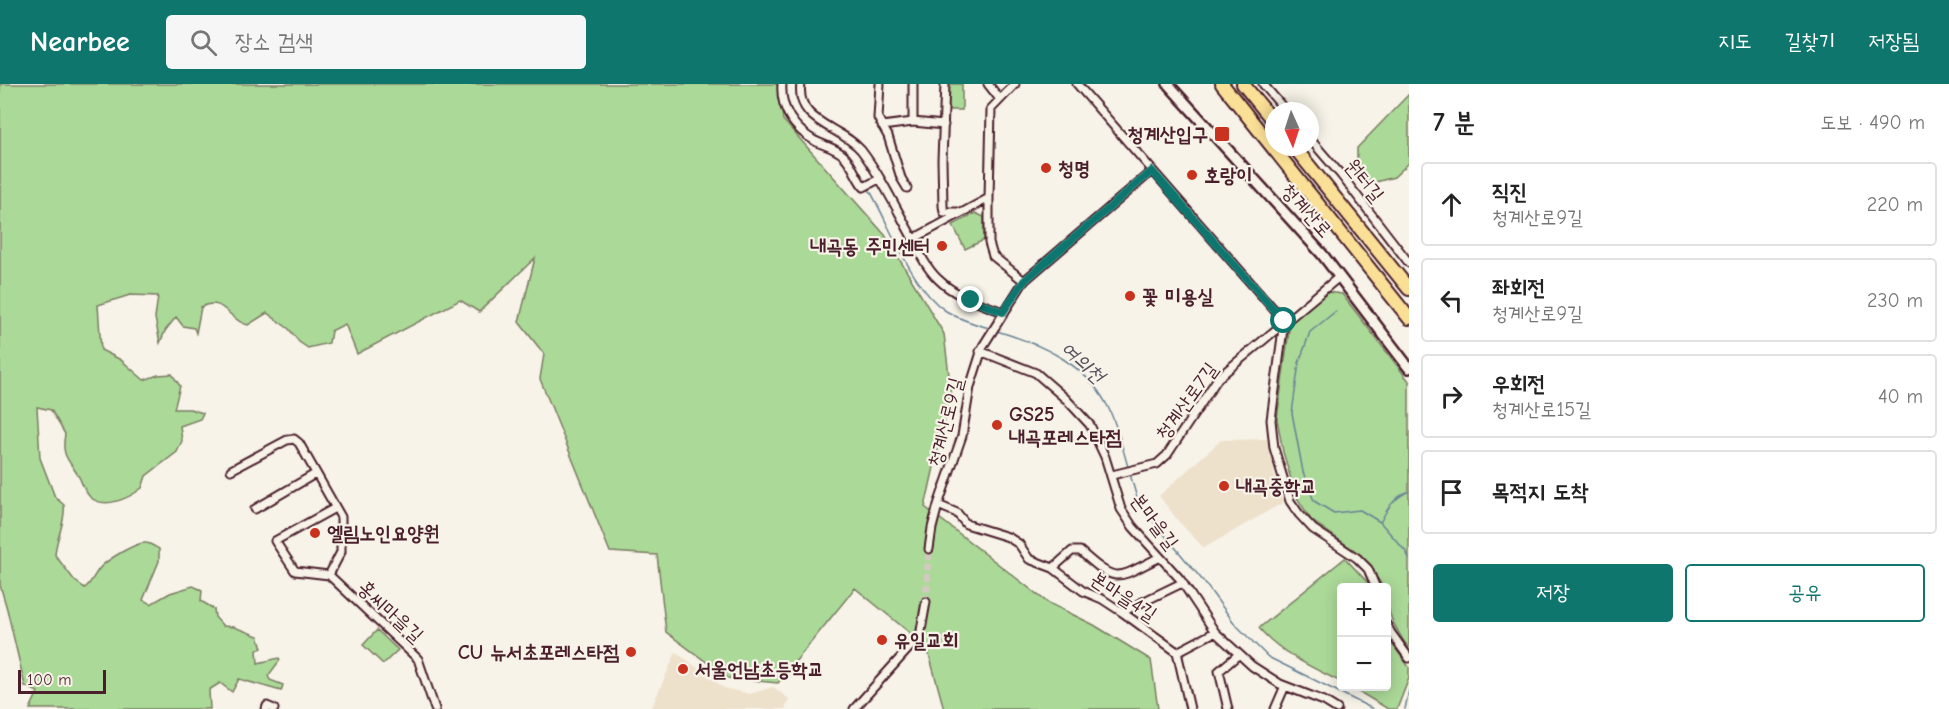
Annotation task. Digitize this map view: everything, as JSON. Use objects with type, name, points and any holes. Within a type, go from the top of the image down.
[{"type":"highway","points":[[1222,84],[1409,318]]},
{"type":"highway","points":[[1243,84],[1265,111]]},
{"type":"highway","points":[[1301,156],[1409,289]]},
{"type":"street","points":[[782,84],[785,110],[806,135],[844,156],[864,187],[879,178]]},
{"type":"street","points":[[801,84],[800,97],[803,107],[811,116],[860,149],[879,178],[926,265],[937,278],[959,295],[1002,314],[1024,281],[1152,171]]},
{"type":"street","points":[[879,84],[878,118],[907,188]]},
{"type":"street","points":[[913,84],[913,122]]},
{"type":"street","points":[[945,84],[943,206],[945,212],[960,212]]},
{"type":"street","points":[[988,84],[999,99]]},
{"type":"street","points":[[1015,84],[991,109],[988,243],[993,256],[1024,281]]},
{"type":"street","points":[[1077,84],[1284,321],[1271,420],[1274,448],[1290,501],[1313,529],[1358,558],[1368,569],[1374,583]]},
{"type":"street","name":"청계산로","points":[[1168,84],[1315,245],[1409,368]]},
{"type":"street","points":[[1263,84],[1278,102]]},
{"type":"street","points":[[882,126],[913,122],[944,125]]},
{"type":"street","name":"원터길","points":[[1319,150],[1409,263]]},
{"type":"street","points":[[913,239],[989,198]]},
{"type":"street","name":"청계산로7길","points":[[1115,474],[1157,464],[1167,455],[1218,378],[1339,277]]},
{"type":"street","name":"청계산로9길","points":[[929,549],[938,505],[962,436],[970,387],[981,349],[1002,314]]},
{"type":"street","points":[[981,349],[1036,373],[1066,399],[1090,425],[1115,474]]},
{"type":"street","points":[[231,470],[277,444],[294,439],[298,443],[341,517],[341,552],[329,575],[295,571],[275,541],[335,508]]},
{"type":"street","points":[[255,508],[315,474]]},
{"type":"street","name":"본마을길","points":[[1115,474],[1114,488],[1121,509],[1133,527],[1182,583],[1215,632],[1252,666],[1284,687],[1324,701],[1337,709]]},
{"type":"street","points":[[938,505],[957,513],[966,524],[1008,537],[1019,544],[1029,559],[1053,568],[1076,550],[1080,551],[1101,571],[1114,576],[1125,575],[1160,557]]},
{"type":"street","name":"본마을4길","points":[[1053,568],[1083,591],[1102,599],[1122,612],[1178,656]]},
{"type":"street","name":"홍씨마을길","points":[[329,575],[418,659],[435,709]]},
{"type":"street","points":[[1122,612],[1182,583]]},
{"type":"street","points":[[854,709],[920,636],[926,602]]},
{"type":"street","points":[[1190,709],[1178,656],[1215,632]]},
{"type":"street","points":[[1391,634],[1409,658]]},
{"type":"street","points":[[1228,709],[1219,671],[1238,654]]},
{"type":"street","points":[[1275,709],[1284,687]]},
{"type":"street","points":[[266,709],[267,706],[274,709]]},
{"type":"shaded area","name":"내곡중학교","points":[[1268,439],[1275,476],[1284,502],[1204,548],[1179,522],[1159,496],[1221,440]]},
{"type":"shaded area","name":"서울언남초등학교","points":[[676,652],[724,688],[750,694],[773,687],[789,699],[785,709],[651,709]]},
{"type":"green space","points":[[0,84],[778,84],[783,120],[885,235],[944,334],[951,392],[925,507],[1047,602],[1094,625],[1151,660],[1158,709],[944,709],[927,647],[855,588],[778,683],[728,678],[666,632],[657,555],[610,552],[540,379],[544,354],[519,322],[535,258],[479,312],[460,300],[357,354],[345,324],[331,331],[329,343],[308,348],[299,342],[289,329],[267,313],[248,325],[235,319],[221,306],[209,304],[201,307],[196,333],[194,328],[183,326],[176,317],[165,331],[160,343],[155,318],[158,296],[130,295],[98,305],[101,350],[121,360],[144,380],[158,375],[172,374],[180,386],[174,409],[190,409],[203,413],[200,419],[180,426],[182,441],[177,452],[146,476],[142,488],[124,499],[110,503],[96,501],[88,495],[66,457],[65,434],[51,410],[37,407],[40,458],[55,497],[64,505],[64,518],[55,555],[75,581],[85,588],[99,569],[114,557],[141,543],[152,545],[159,549],[159,561],[143,600],[151,604],[170,593],[193,586],[202,590],[201,601],[214,609],[215,617],[223,626],[234,627],[258,636],[262,648],[257,650],[258,663],[279,658],[280,660],[268,676],[270,680],[283,685],[281,691],[239,679],[232,692],[220,683],[209,690],[210,709],[30,709],[38,692],[25,686],[0,585]]},
{"type":"green space","points":[[948,84],[962,84],[962,110],[948,110]]},
{"type":"green space","points":[[1409,94],[1409,163],[1394,177],[1365,185],[1357,168],[1357,148]]},
{"type":"green space","points":[[975,213],[984,217],[984,240],[965,249],[953,225]]},
{"type":"green space","points":[[1327,292],[1342,294],[1409,381],[1409,649],[1391,616],[1391,583],[1380,583],[1361,555],[1311,520],[1296,496],[1283,452],[1277,419],[1290,323]]},
{"type":"green space","points":[[1345,558],[1368,583],[1337,583],[1337,680],[1287,652],[1259,628]]},
{"type":"green space","points":[[377,630],[398,650],[383,664],[363,645]]},
{"type":"green space","points":[[1391,642],[1409,667],[1409,678],[1397,709],[1388,709],[1358,691],[1391,691]]},
{"type":"waterway","name":"여의천","points":[[786,84],[786,95]]},
{"type":"waterway","name":"여의천","points":[[804,130],[837,147]]},
{"type":"waterway","name":"여의천","points":[[859,173],[866,184]]},
{"type":"waterway","name":"여의천","points":[[869,189],[902,255],[922,287],[934,301],[956,316],[989,328]]},
{"type":"waterway","points":[[1336,311],[1310,332],[1299,363],[1292,413],[1303,472],[1314,501],[1334,513],[1360,510],[1380,522],[1407,553],[1409,559]]},
{"type":"waterway","name":"여의천","points":[[997,331],[1045,349],[1060,357],[1086,377],[1111,412],[1128,467]]},
{"type":"waterway","name":"여의천","points":[[1130,474],[1143,509],[1204,582],[1235,624],[1268,657],[1373,709]]},
{"type":"waterway","points":[[1381,521],[1392,503],[1409,491]]},
{"type":"waterway","points":[[1405,709],[1409,690]]},
{"type":"tunnel","points":[[926,602],[929,549]]},
{"type":"place","name":"청계산입구","points":[[1222,134]]},
{"type":"place","name":"청명","points":[[1046,168]]},
{"type":"place","name":"호랑이","points":[[1192,175]]},
{"type":"place","name":"내곡동 주민센터","points":[[942,246]]},
{"type":"place","name":"꽃 미용실","points":[[1130,296]]},
{"type":"place","name":"GS25 내곡포레스타점","points":[[997,425]]},
{"type":"place","name":"내곡중학교","points":[[1224,486]]},
{"type":"place","name":"엘림노인요양원","points":[[315,533]]},
{"type":"place","name":"유일교회","points":[[882,640]]},
{"type":"place","name":"CU 뉴서초포레스타점","points":[[631,652]]},
{"type":"place","name":"서울언남초등학교","points":[[683,669]]},
{"type":"route","points":[[971,300],[1003,312],[1024,281],[1152,171],[1284,321]]}]
